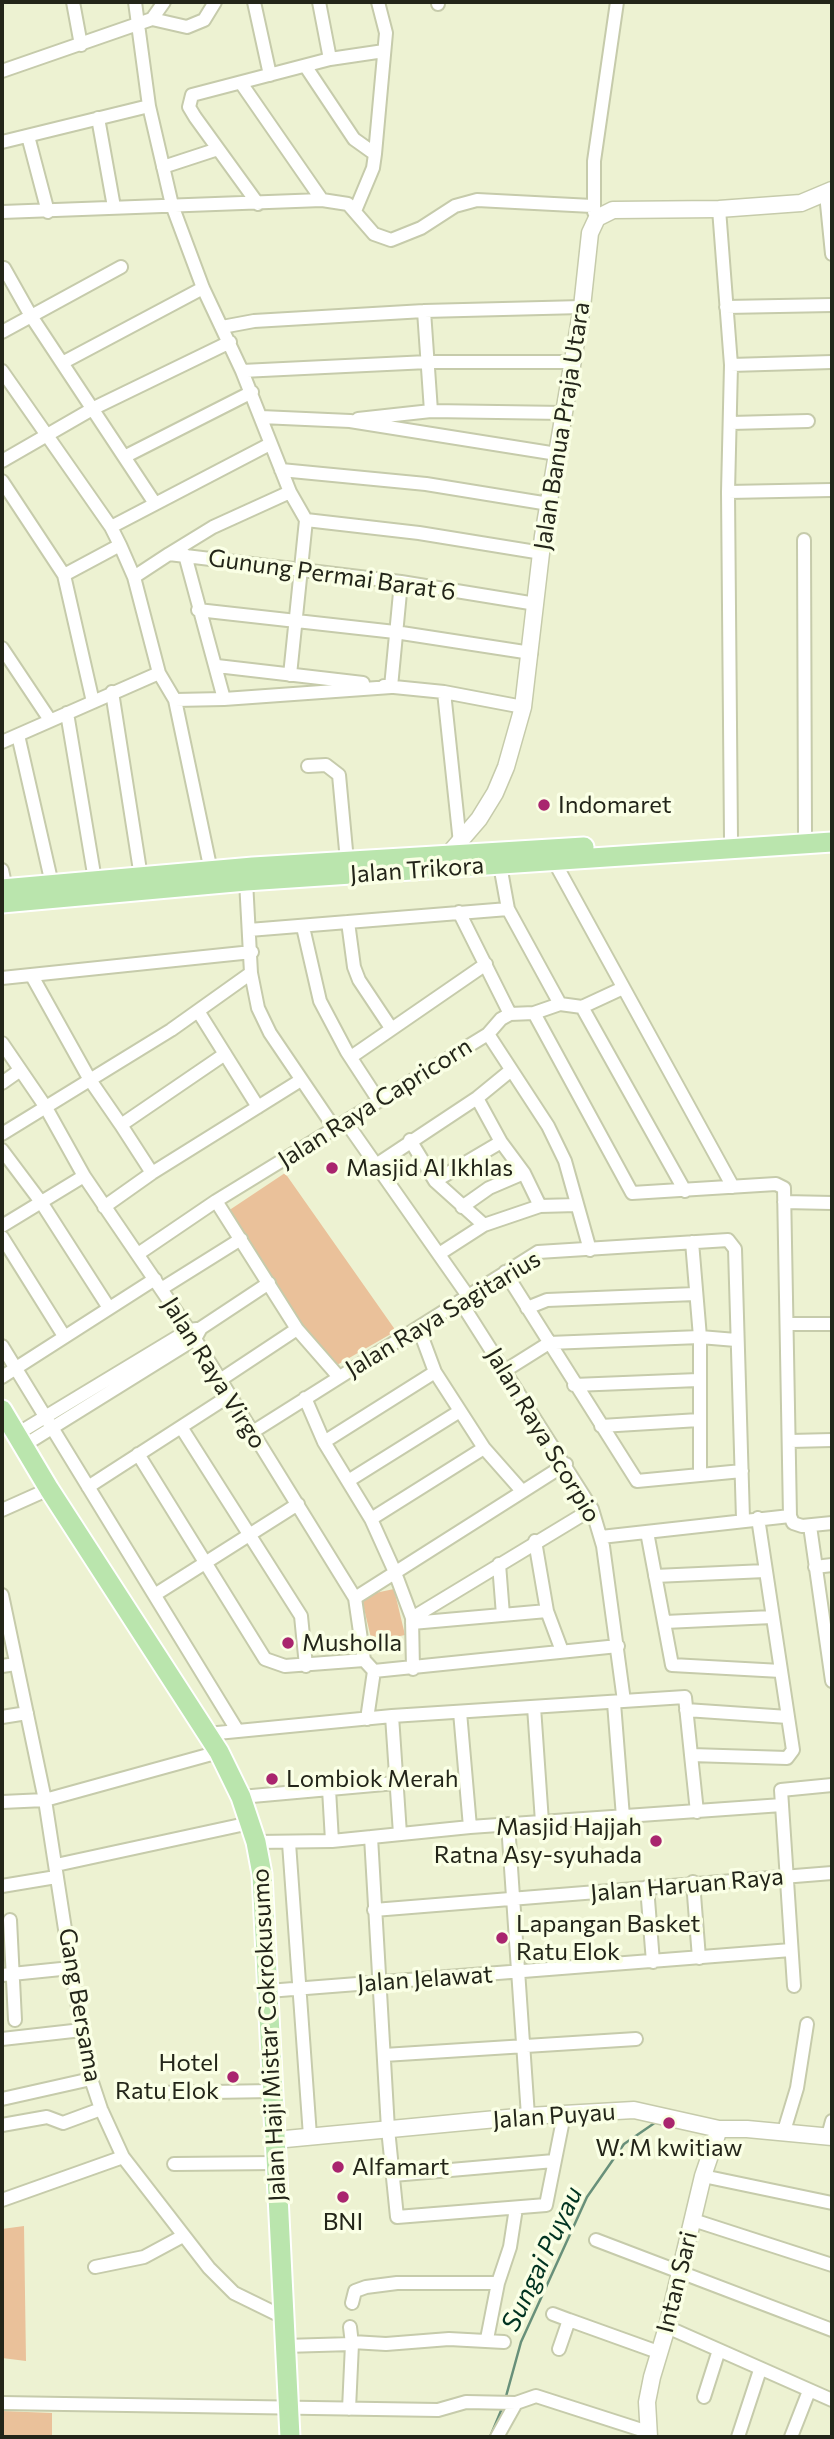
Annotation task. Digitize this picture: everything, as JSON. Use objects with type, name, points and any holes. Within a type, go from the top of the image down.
[{"type":"main road","name":"Jalan Trikora","points":[[3,888],[211,871],[341,866],[500,865],[832,830]]},
{"type":"main road","name":"Jalan Trikora","points":[[3,888],[246,881],[454,849],[562,858],[832,842]]},
{"type":"main road","name":"Jalan Haji Mistar Cokrokusumo","points":[[2,1410],[49,1489],[219,1752],[241,1797],[256,1842],[262,1874],[290,2437]]},
{"type":"street","points":[[73,2],[82,45]]},
{"type":"street","points":[[135,2],[146,21],[149,106],[172,205],[203,288],[252,392],[290,492],[306,520],[290,675]]},
{"type":"street","points":[[2,71],[146,21],[164,2]]},
{"type":"street","points":[[146,21],[179,26],[197,25],[215,2]]},
{"type":"street","points":[[254,2],[270,75]]},
{"type":"street","points":[[319,2],[330,59]]},
{"type":"street","points":[[355,211],[373,168],[375,154],[386,33],[377,2]]},
{"type":"street","points":[[595,212],[594,162],[617,2]]},
{"type":"street","points":[[258,204],[189,107],[189,100],[201,90],[240,83],[330,59],[384,51]]},
{"type":"street","points":[[306,67],[354,139],[375,154]]},
{"type":"street","points":[[240,83],[322,200]]},
{"type":"street","points":[[2,142],[149,106]]},
{"type":"street","points":[[98,118],[114,207]]},
{"type":"street","points":[[28,136],[48,212]]},
{"type":"street","points":[[163,167],[218,149]]},
{"type":"street","points":[[2,212],[322,200],[348,204],[374,234],[391,240],[421,228],[455,206],[477,200],[595,212],[719,209],[801,203],[829,192],[832,254]]},
{"type":"street","points":[[719,209],[731,365],[728,492],[731,839]]},
{"type":"street","name":"Jalan Banua Praja Utara","points":[[454,849],[495,793],[506,767],[523,707],[542,552],[595,212]]},
{"type":"street","points":[[2,332],[121,267]]},
{"type":"street","points":[[4,268],[31,316],[154,502]]},
{"type":"street","points":[[62,363],[203,288]]},
{"type":"street","points":[[726,307],[832,305]]},
{"type":"street","points":[[222,327],[254,321],[424,311],[582,307]]},
{"type":"street","points":[[424,311],[431,411]]},
{"type":"street","points":[[2,461],[94,408],[230,342]]},
{"type":"street","points":[[243,371],[428,362],[572,362]]},
{"type":"street","points":[[731,365],[832,362]]},
{"type":"street","points":[[2,371],[111,527],[134,577],[159,673],[175,700],[211,871]]},
{"type":"street","points":[[126,456],[252,392]]},
{"type":"street","points":[[350,421],[431,411],[564,413]]},
{"type":"street","points":[[261,417],[350,421],[557,454]]},
{"type":"street","points":[[731,424],[808,421]]},
{"type":"street","points":[[111,527],[154,502],[270,444]]},
{"type":"street","points":[[281,470],[426,484],[549,504]]},
{"type":"street","points":[[2,481],[64,575],[93,702]]},
{"type":"street","points":[[728,492],[831,490]]},
{"type":"street","points":[[134,577],[213,527],[290,492]]},
{"type":"street","points":[[306,520],[419,533],[542,552]]},
{"type":"street","points":[[804,540],[806,832]]},
{"type":"street","points":[[64,575],[120,545]]},
{"type":"street","name":"Gunung Permai Barat 6","points":[[169,554],[401,582],[536,604]]},
{"type":"street","points":[[185,555],[224,699]]},
{"type":"street","points":[[391,687],[401,582]]},
{"type":"street","points":[[198,611],[395,632],[531,653]]},
{"type":"street","points":[[2,648],[50,720]]},
{"type":"street","points":[[217,666],[444,692],[523,707]]},
{"type":"street","points":[[2,742],[159,673]]},
{"type":"street","points":[[175,700],[391,687]]},
{"type":"street","points":[[112,692],[141,877]]},
{"type":"street","points":[[444,692],[454,849]]},
{"type":"street","points":[[67,713],[95,880]]},
{"type":"street","points":[[18,735],[52,884]]},
{"type":"street","points":[[308,766],[326,765],[338,775],[341,866]]},
{"type":"street","points":[[562,858],[623,988],[733,1187]]},
{"type":"street","points":[[500,865],[508,909],[560,1004]]},
{"type":"street","name":"Jalan Raya Scorpio","points":[[246,881],[252,952],[251,973],[258,1008],[301,1080],[376,1165],[439,1254],[506,1370],[592,1509],[601,1537],[618,1646],[623,1817]]},
{"type":"street","points":[[249,930],[508,909]]},
{"type":"street","points":[[459,912],[510,1014],[534,1013],[560,1004],[582,1007],[623,988]]},
{"type":"street","points":[[348,922],[359,980],[391,1028]]},
{"type":"street","points":[[303,927],[320,1001],[379,1101]]},
{"type":"street","points":[[2,978],[252,952]]},
{"type":"street","points":[[351,1057],[486,964]]},
{"type":"street","points":[[2,1134],[198,1011],[251,973]]},
{"type":"street","points":[[32,976],[90,1080],[152,1173]]},
{"type":"street","points":[[582,1007],[685,1191]]},
{"type":"street","points":[[198,1011],[258,1107]]},
{"type":"street","points":[[534,1013],[632,1193],[781,1185],[789,1324],[790,1516],[793,1523],[810,1526],[832,1523]]},
{"type":"street","name":"Jalan Raya Capricorn","points":[[138,1254],[216,1201],[488,1034],[501,1019],[510,1014]]},
{"type":"street","points":[[488,1034],[548,1126],[565,1161],[590,1250]]},
{"type":"street","name":"Jalan Raya Virgo","points":[[2,1043],[45,1106],[104,1207],[195,1332],[251,1433],[355,1598],[364,1660]]},
{"type":"street","points":[[121,1125],[225,1054]]},
{"type":"street","points":[[2,1083],[19,1071]]},
{"type":"street","points":[[376,1165],[477,1098],[510,1071]]},
{"type":"street","points":[[104,1207],[152,1173],[301,1080]]},
{"type":"street","points":[[477,1098],[501,1142],[524,1173],[540,1206]]},
{"type":"street","points":[[410,1140],[436,1181],[461,1207],[484,1225]]},
{"type":"street","points":[[436,1181],[501,1142]]},
{"type":"street","points":[[2,1150],[41,1202],[109,1308]]},
{"type":"street","points":[[461,1207],[489,1188],[524,1173]]},
{"type":"street","points":[[2,1226],[84,1176]]},
{"type":"street","points":[[216,1201],[297,1329],[339,1377]]},
{"type":"street","points":[[784,1202],[832,1203]]},
{"type":"street","points":[[439,1254],[484,1225],[540,1206],[578,1205]]},
{"type":"street","points":[[2,1237],[64,1336]]},
{"type":"street","points":[[2,1377],[109,1308],[241,1239]]},
{"type":"street","name":"Jalan Raya Sagitarius","points":[[251,1433],[538,1252],[728,1240],[734,1244],[736,1340]]},
{"type":"street","points":[[692,1242],[700,1336],[700,1475]]},
{"type":"street","points":[[505,1272],[636,1481],[742,1471]]},
{"type":"street","points":[[20,1440],[269,1283]]},
{"type":"street","points":[[527,1308],[547,1300],[695,1294]]},
{"type":"street","points":[[789,1324],[832,1324]]},
{"type":"street","points":[[220,1380],[297,1329]]},
{"type":"street","points":[[419,1329],[435,1372],[484,1448],[523,1491]]},
{"type":"street","points":[[506,1370],[549,1343],[700,1336],[736,1340],[743,1519]]},
{"type":"street","points":[[2,1346],[47,1424],[156,1594],[237,1730]]},
{"type":"street","points":[[324,1442],[435,1372]]},
{"type":"street","points":[[574,1385],[698,1380]]},
{"type":"street","points":[[88,1487],[229,1396]]},
{"type":"street","points":[[305,1398],[324,1442],[371,1519],[394,1570],[412,1620],[413,1669]]},
{"type":"street","points":[[348,1480],[460,1410]]},
{"type":"street","points":[[601,1426],[699,1420]]},
{"type":"street","points":[[181,1427],[302,1616],[306,1666]]},
{"type":"street","points":[[790,1441],[832,1440]]},
{"type":"street","points":[[371,1519],[484,1448]]},
{"type":"street","points":[[138,1454],[265,1659],[285,1666],[364,1660],[374,1671]]},
{"type":"street","points":[[355,1598],[394,1570],[566,1464]]},
{"type":"street","points":[[2,1510],[49,1489]]},
{"type":"street","points":[[156,1594],[298,1504]]},
{"type":"street","points":[[412,1620],[535,1541],[592,1509]]},
{"type":"street","points":[[601,1537],[743,1519],[790,1516]]},
{"type":"street","points":[[691,1755],[790,1756],[793,1750],[758,1518]]},
{"type":"street","points":[[810,1526],[815,1567],[827,1616],[832,1681]]},
{"type":"street","points":[[647,1532],[672,1665],[782,1671]]},
{"type":"street","points":[[535,1541],[547,1611],[562,1651]]},
{"type":"street","points":[[499,1564],[503,1615]]},
{"type":"street","points":[[815,1567],[832,1565]]},
{"type":"street","points":[[656,1576],[765,1571]]},
{"type":"street","name":"Gang Bersama","points":[[2,1595],[5,1622],[45,1800],[91,2079],[101,2109],[123,2157],[183,2236],[234,2292],[283,2317]]},
{"type":"street","points":[[412,1620],[547,1611]]},
{"type":"street","points":[[665,1622],[772,1617]]},
{"type":"street","points":[[374,1671],[618,1646]]},
{"type":"street","points":[[2,1666],[16,1664]]},
{"type":"street","points":[[367,1718],[374,1671]]},
{"type":"street","points":[[207,1734],[391,1716],[685,1697],[697,1812]]},
{"type":"street","points":[[534,1707],[542,1822]]},
{"type":"street","points":[[686,1710],[789,1717]]},
{"type":"street","points":[[460,1712],[470,1827]]},
{"type":"street","points":[[2,1717],[27,1713]]},
{"type":"street","points":[[391,1716],[400,1834]]},
{"type":"street","points":[[2,1802],[45,1800],[219,1752]]},
{"type":"street","points":[[241,1797],[396,1783]]},
{"type":"street","points":[[793,1986],[781,1790],[832,1785]]},
{"type":"street","points":[[329,1789],[332,1841]]},
{"type":"street","points":[[256,1842],[332,1841],[470,1827],[782,1805]]},
{"type":"street","points":[[2,1886],[250,1823]]},
{"type":"street","points":[[508,1824],[528,2116]]},
{"type":"street","points":[[371,1837],[388,2129],[396,2214],[400,2218],[548,2203],[564,2115]]},
{"type":"street","points":[[289,1843],[310,2137]]},
{"type":"street","name":"Jalan Haruan Raya","points":[[374,1910],[513,1901],[692,1882],[832,1872]]},
{"type":"street","points":[[692,1882],[699,1958]]},
{"type":"street","points":[[647,1887],[653,1962]]},
{"type":"street","points":[[10,1920],[7,1975],[15,2020]]},
{"type":"street","name":"Jalan Jelawat","points":[[268,1991],[791,1950]]},
{"type":"street","points":[[7,1975],[71,1969]]},
{"type":"street","points":[[784,2131],[797,2088],[807,2024]]},
{"type":"street","points":[[2,2039],[82,2030]]},
{"type":"street","points":[[384,2055],[636,2039]]},
{"type":"street","points":[[2,2099],[91,2079]]},
{"type":"street","points":[[149,2093],[273,2091]]},
{"type":"street","points":[[2,2125],[47,2117],[62,2123],[101,2109]]},
{"type":"street","name":"Jalan Puyau","points":[[275,2140],[528,2116],[634,2110],[719,2129],[831,2132]]},
{"type":"street","name":"Intan Sari","points":[[648,2435],[647,2402],[658,2352],[681,2273],[703,2176],[719,2129]]},
{"type":"street","points":[[2,2200],[123,2157]]},
{"type":"street","points":[[393,2175],[554,2161]]},
{"type":"street","points":[[174,2164],[276,2163]]},
{"type":"street","points":[[703,2176],[832,2203]]},
{"type":"street","points":[[487,2339],[498,2283],[510,2247],[516,2208]]},
{"type":"street","points":[[693,2220],[832,2265]]},
{"type":"street","points":[[95,2267],[144,2257],[183,2236]]},
{"type":"street","points":[[596,2240],[832,2330]]},
{"type":"street","points":[[352,2303],[355,2291],[366,2287],[397,2283],[498,2283]]},
{"type":"street","points":[[553,2314],[658,2352]]},
{"type":"street","points":[[559,2349],[569,2320]]},
{"type":"street","points":[[349,2409],[352,2343],[350,2327]]},
{"type":"street","points":[[667,2327],[832,2400]]},
{"type":"street","points":[[285,2346],[487,2339],[504,2342]]},
{"type":"street","points":[[704,2397],[719,2350]]},
{"type":"street","points":[[738,2437],[760,2370]]},
{"type":"street","points":[[791,2437],[809,2391]]},
{"type":"street","points":[[2,2403],[438,2410],[466,2402],[509,2403],[540,2397],[648,2435]]},
{"type":"street","points":[[497,2437],[509,2403]]},
{"type":"shaded area","points":[[285,1173],[396,1331],[330,1369],[228,1211]]},
{"type":"shaded area","points":[[394,1589],[405,1635],[372,1642],[361,1596]]},
{"type":"shaded area","points":[[24,2226],[26,2361],[2,2358],[2,2229]]},
{"type":"shaded area","points":[[2,2411],[52,2413],[52,2437],[2,2437]]},
{"type":"waterway","name":"Sungai Puyau","points":[[505,2400],[521,2342],[587,2197],[624,2144],[656,2122]]},
{"type":"waterway","name":"Sungai Puyau","points":[[490,2437],[503,2406]]},
{"type":"place","name":"Indomaret","points":[[544,805]]},
{"type":"place","name":"Masjid Al Ikhlas","points":[[332,1168]]},
{"type":"place","name":"Musholla","points":[[288,1643]]},
{"type":"place","name":"Lombiok Merah","points":[[272,1779]]},
{"type":"place","name":"Masjid Hajjah Ratna Asy-syuhada","points":[[656,1841]]},
{"type":"place","name":"Lapangan Basket Ratu Elok","points":[[502,1938]]},
{"type":"place","name":"Hotel Ratu Elok","points":[[233,2077]]},
{"type":"place","name":"W. M kwitiaw","points":[[669,2123]]},
{"type":"place","name":"Alfamart","points":[[338,2167]]},
{"type":"place","name":"BNI","points":[[343,2197]]}]
